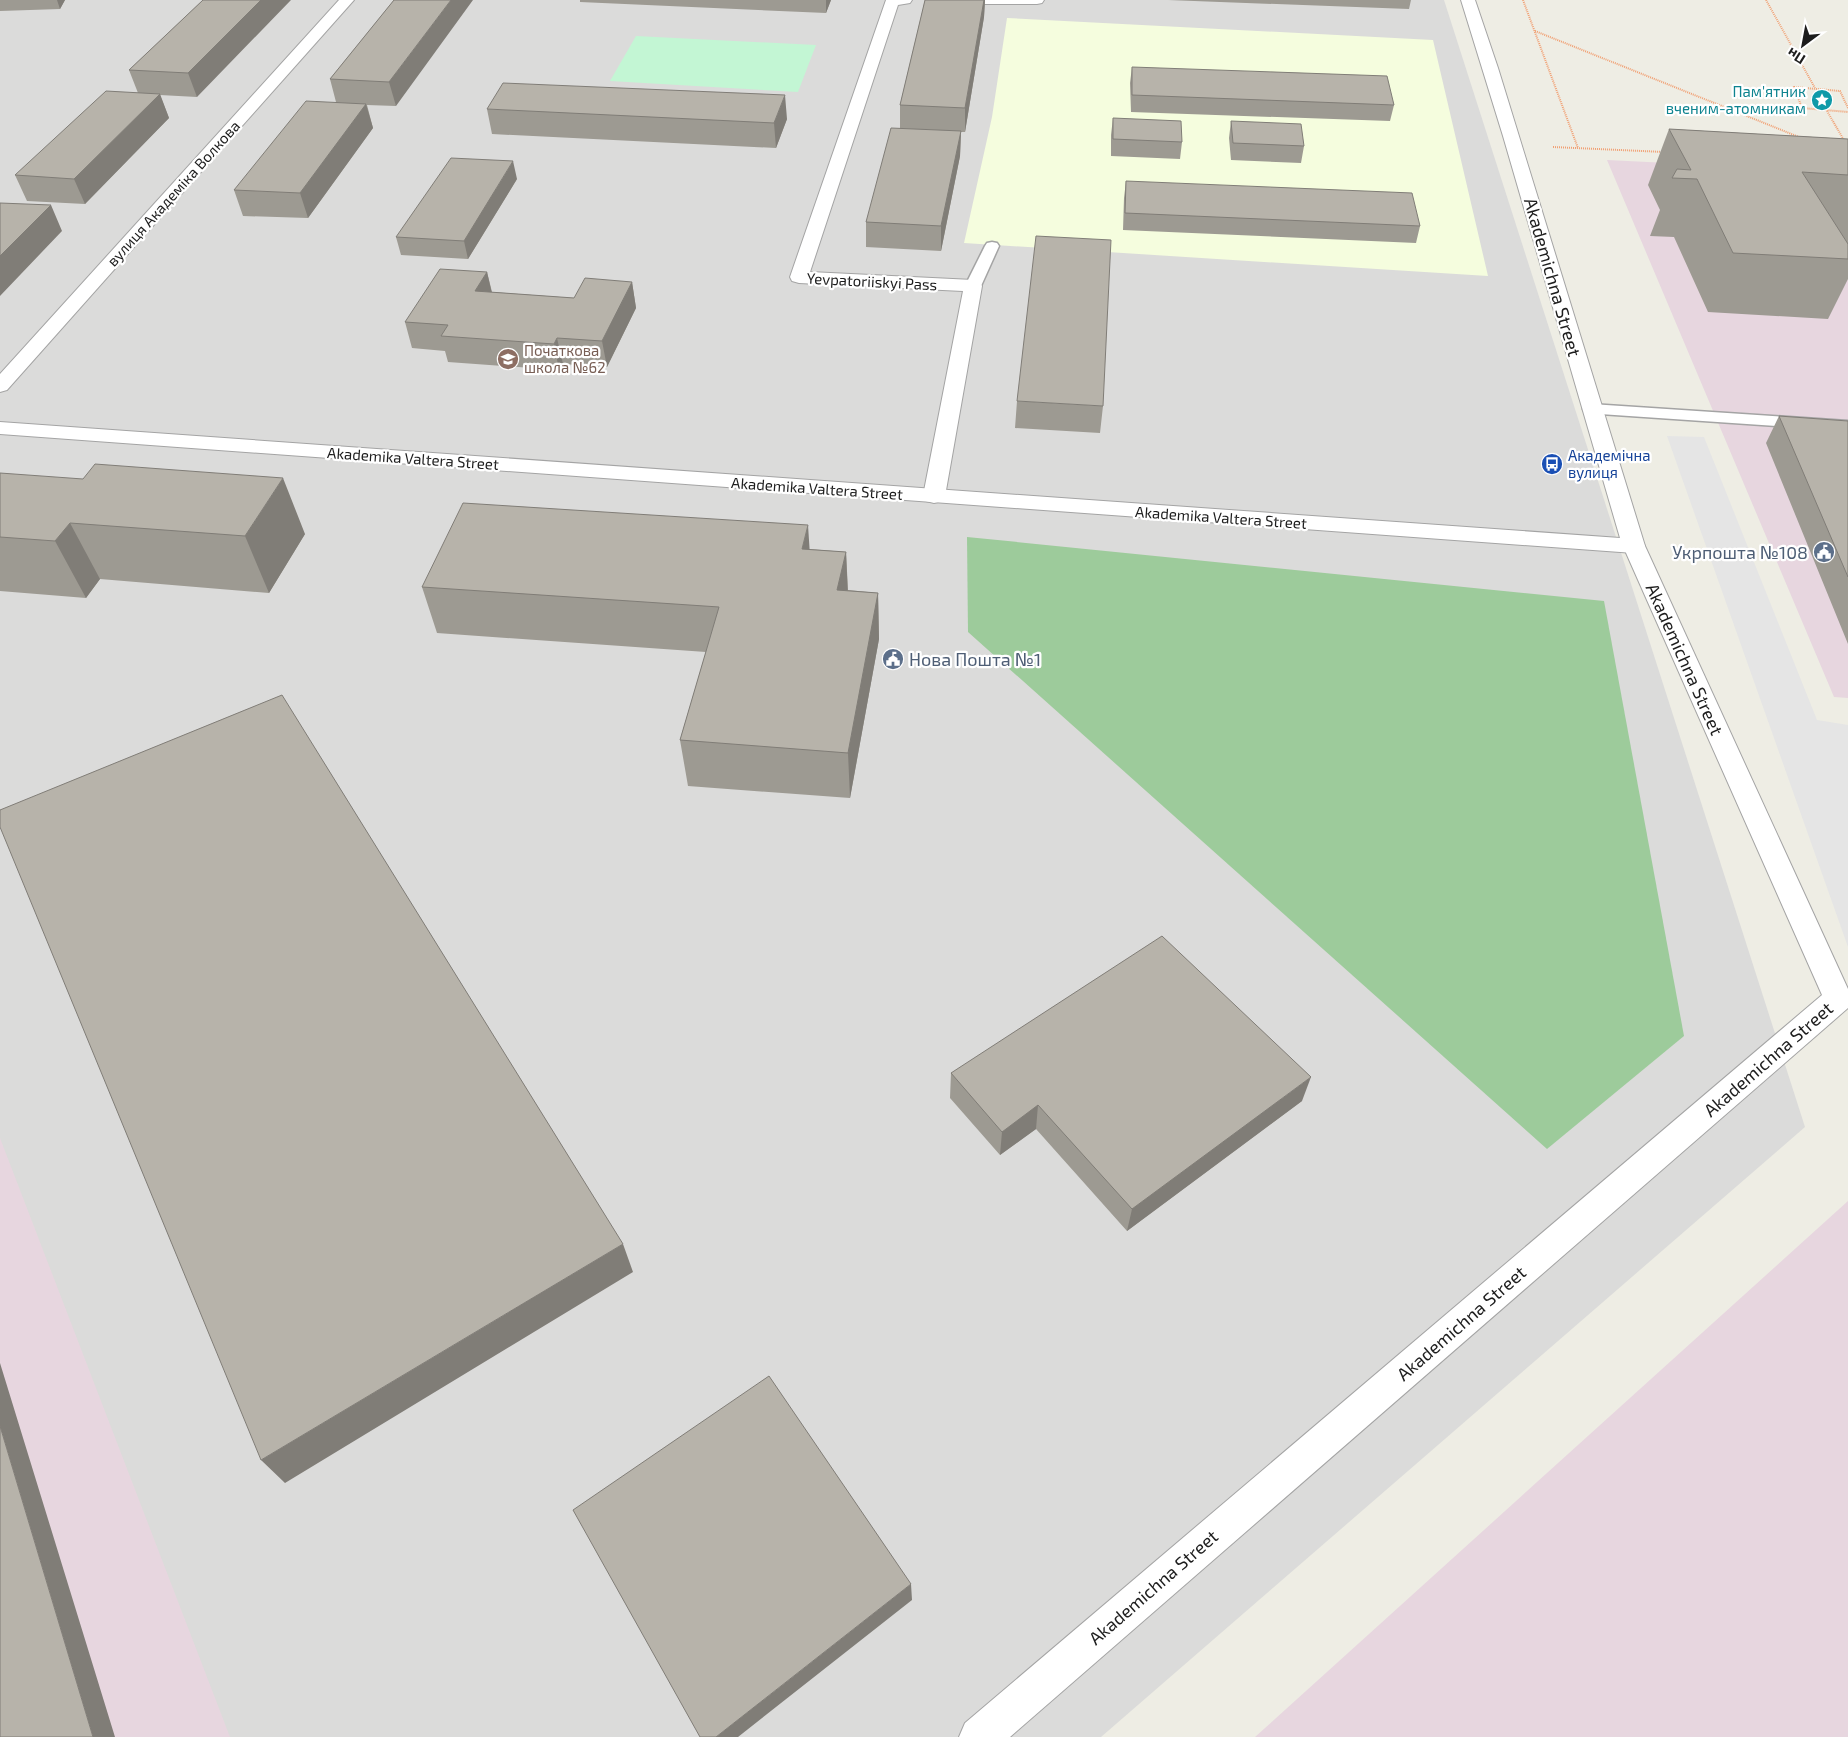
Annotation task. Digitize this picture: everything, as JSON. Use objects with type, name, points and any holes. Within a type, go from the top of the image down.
[{"type":"street","name":"вулиця Академіка Волкова","points":[[0,386],[347,0]]},
{"type":"street","name":"Yevpatoriiskyi Pass","points":[[905,0],[892,2],[800,277],[973,286]]},
{"type":"street","points":[[983,0],[1037,0]]},
{"type":"street","name":"Akademichna Street","points":[[979,1737],[1838,999],[1634,546],[1591,409],[1515,145],[1468,0]]},
{"type":"street","points":[[934,496],[973,286]]},
{"type":"street","name":"Akademika Valtera Street","points":[[0,428],[1634,546]]},
{"type":"lane","points":[[973,286],[992,246]]},
{"type":"lane","points":[[1591,409],[1848,426]]},
{"type":"path","points":[[1523,0],[1578,148]]},
{"type":"path","points":[[1766,0],[1816,89]]},
{"type":"path","points":[[1535,31],[1802,139]]},
{"type":"path","points":[[1848,108],[1840,91],[1794,87],[1802,108],[1848,112]]},
{"type":"path","points":[[1826,110],[1848,146]]},
{"type":"path","points":[[1515,145],[1665,152]]},
{"type":"shaded area","points":[[0,0],[1444,0],[1805,1127],[1101,1737],[0,1737]]},
{"type":"shaded area","points":[[1007,18],[1433,40],[1488,276],[964,243],[992,117]]},
{"type":"shaded area","points":[[636,36],[816,45],[798,92],[610,81]]},
{"type":"shaded area","points":[[1607,160],[1848,172],[1848,698],[1834,697]]},
{"type":"shaded area","points":[[1667,436],[1704,437],[1817,720],[1848,725],[1848,947]]},
{"type":"shaded area","points":[[0,1138],[230,1737],[0,1737]]},
{"type":"shaded area","points":[[1848,1201],[1848,1737],[1255,1737]]},
{"type":"green space","points":[[967,537],[1604,601],[1684,1036],[1547,1149],[968,632]]},
{"type":"building","points":[[203,0],[261,0],[188,73],[129,70]]},
{"type":"building","points":[[394,0],[451,0],[389,82],[330,79]]},
{"type":"building","points":[[925,0],[984,0],[965,108],[900,105]]},
{"type":"building","points":[[1132,67],[1387,76],[1394,105],[1132,95]]},
{"type":"building","points":[[503,83],[785,95],[774,123],[487,109]]},
{"type":"building","points":[[106,91],[160,94],[74,179],[15,175]]},
{"type":"building","points":[[306,101],[366,104],[300,193],[234,190]]},
{"type":"building","points":[[1113,118],[1181,121],[1182,142],[1113,139]]},
{"type":"building","points":[[1231,121],[1301,124],[1304,146],[1233,143]]},
{"type":"building","points":[[891,128],[961,131],[941,226],[866,222]]},
{"type":"building","points":[[1669,129],[1848,139],[1848,175],[1802,172],[1848,244],[1848,259],[1733,253],[1697,179],[1672,178],[1677,169],[1691,170]]},
{"type":"building","points":[[451,158],[513,161],[464,241],[396,237]]},
{"type":"building","points":[[1126,181],[1412,193],[1420,226],[1125,213]]},
{"type":"building","points":[[0,203],[51,205],[0,256]]},
{"type":"building","points":[[1036,236],[1111,240],[1103,406],[1017,401]]},
{"type":"building","points":[[440,269],[487,272],[475,291],[574,298],[585,278],[632,282],[602,341],[557,338],[554,344],[441,336],[448,325],[405,322]]},
{"type":"building","points":[[1779,416],[1848,421],[1848,577]]},
{"type":"building","points":[[95,464],[283,478],[245,536],[70,523],[55,541],[0,537],[0,473],[83,479]]},
{"type":"building","points":[[463,503],[808,525],[802,549],[846,552],[837,590],[878,593],[848,753],[680,740],[719,607],[422,587]]},
{"type":"building","points":[[282,695],[623,1244],[261,1460],[0,827],[0,810]]},
{"type":"building","points":[[1162,936],[1311,1077],[1132,1209],[1038,1105],[1002,1132],[951,1073]]},
{"type":"building","points":[[769,1376],[911,1584],[716,1737],[700,1737],[573,1510]]},
{"type":"building","points":[[0,1426],[93,1737],[0,1737]]},
{"type":"place","name":"Пам'ятник вченим-атомникам","points":[[1822,100]]},
{"type":"place","name":"Початкова школа №62","points":[[508,359]]},
{"type":"place","name":"Академічна вулиця","points":[[1552,464]]},
{"type":"place","name":"Укрпошта №108","points":[[1824,552]]},
{"type":"place","name":"Нова Пошта №1","points":[[893,659]]}]
